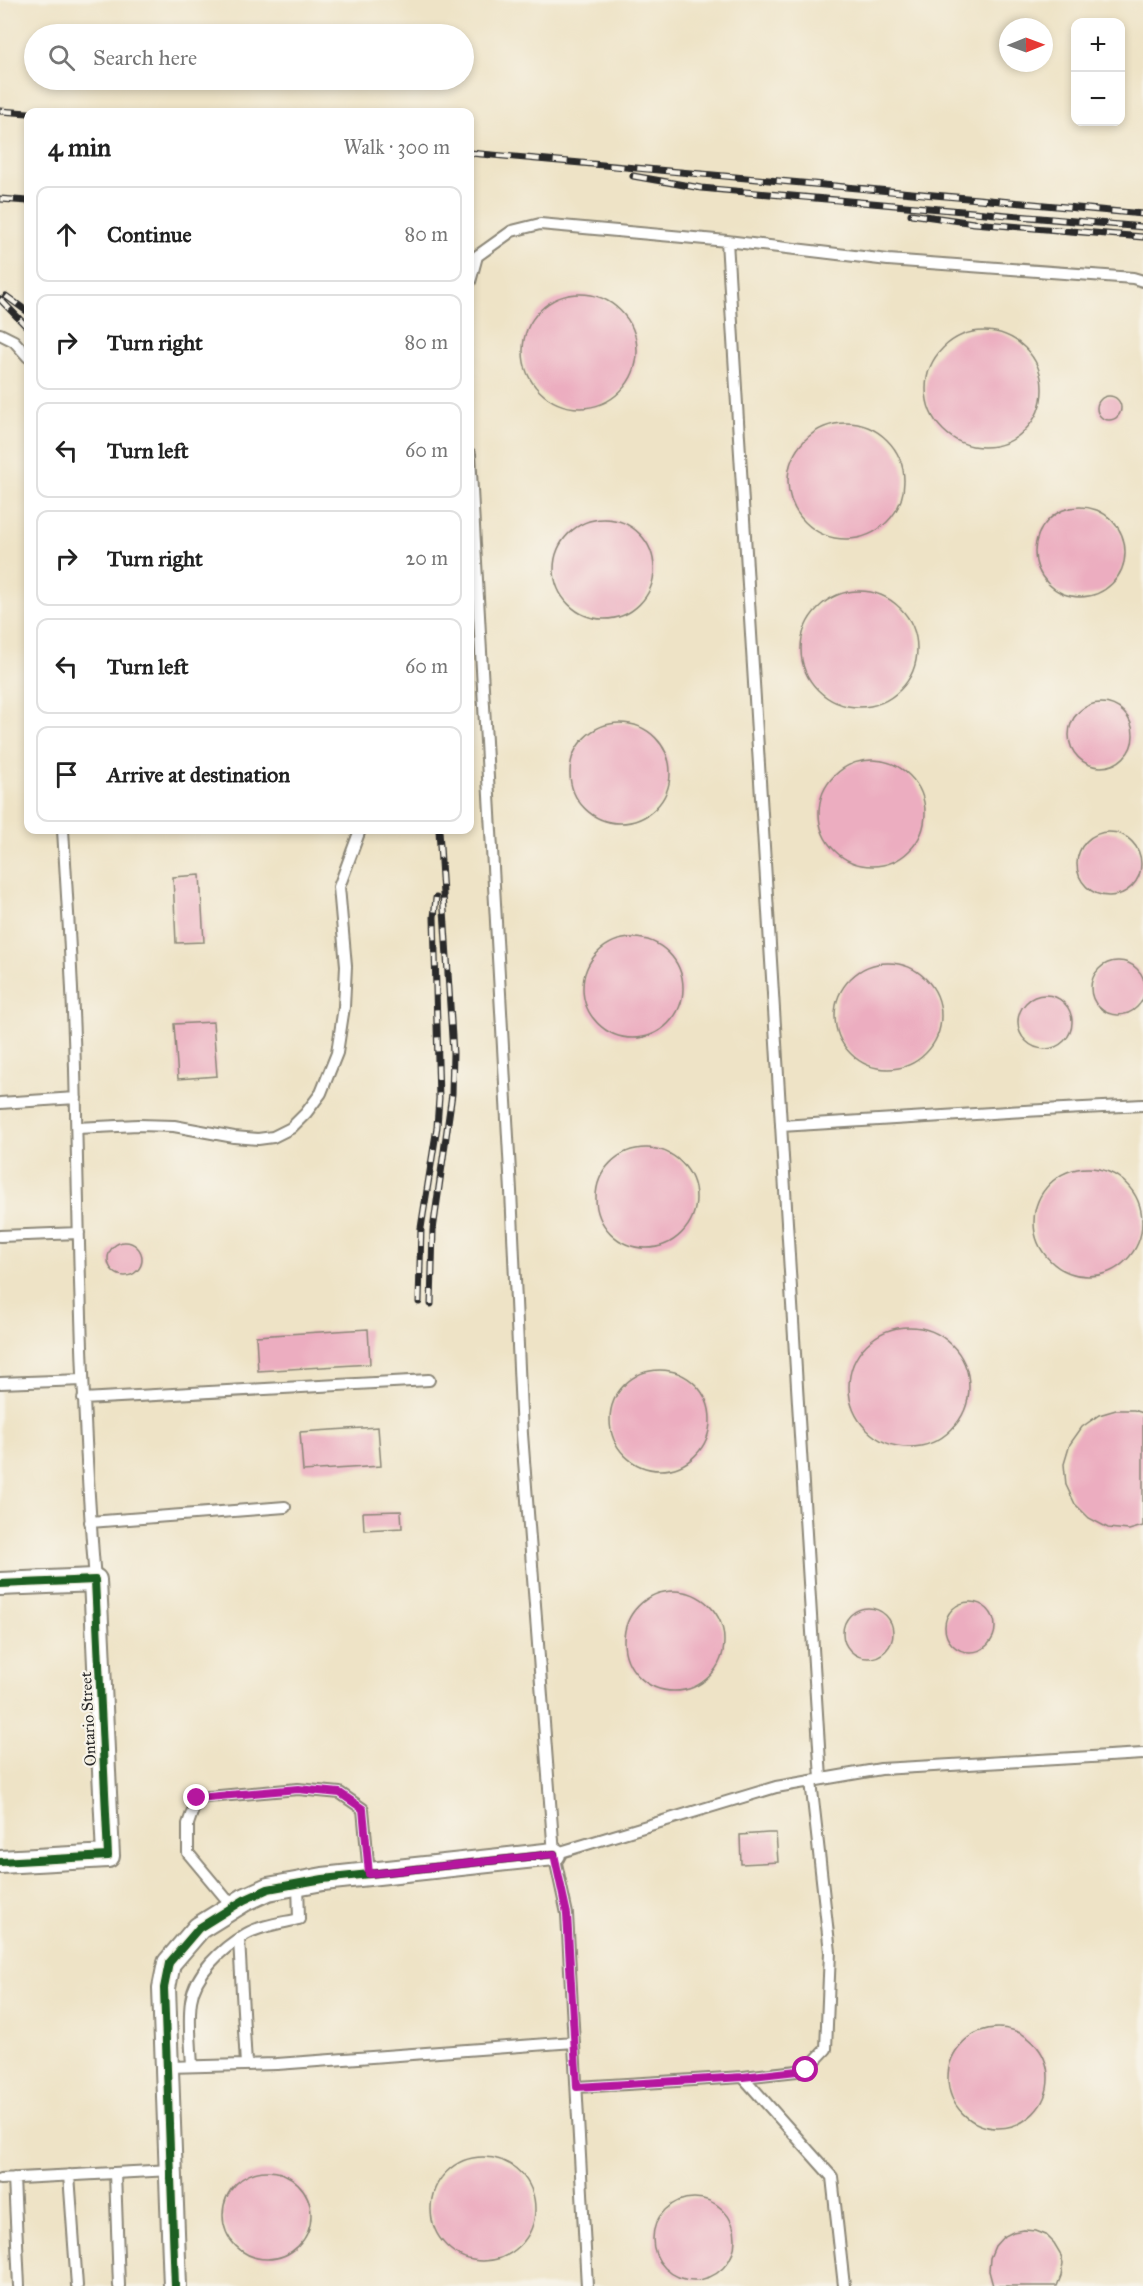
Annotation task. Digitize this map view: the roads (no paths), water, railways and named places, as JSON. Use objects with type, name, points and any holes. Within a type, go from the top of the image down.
[{"type":"street","points":[[0,1584],[95,1580]]},
{"type":"street","name":"Ontario Street","points":[[0,1862],[108,1856],[95,1580]]},
{"type":"street","points":[[175,2286],[164,1988],[169,1963],[181,1947],[199,1928],[268,1889],[369,1874],[554,1854]]},
{"type":"lane","points":[[474,267],[477,256],[512,231],[540,224],[888,260],[1132,278],[1143,281]]},
{"type":"lane","points":[[577,2087],[743,2077],[806,2070],[826,2049],[830,1952],[816,1780],[781,1126],[728,242]]},
{"type":"lane","points":[[0,333],[14,341],[24,352]]},
{"type":"lane","points":[[474,527],[522,1434],[554,1854],[567,1914],[587,2286]]},
{"type":"lane","points":[[63,834],[76,1098],[83,1399],[95,1580]]},
{"type":"lane","points":[[77,1128],[174,1126],[258,1139],[273,1137],[291,1128],[306,1113],[321,1093],[337,1053],[344,1007],[346,966],[339,887],[359,834]]},
{"type":"lane","points":[[0,1104],[76,1098]]},
{"type":"lane","points":[[781,1126],[1143,1105]]},
{"type":"lane","points":[[0,1236],[79,1233]]},
{"type":"lane","points":[[0,1383],[83,1380]]},
{"type":"lane","points":[[83,1399],[429,1380]]},
{"type":"lane","points":[[90,1522],[285,1507]]},
{"type":"lane","points":[[554,1854],[776,1787],[816,1780],[881,1769],[1143,1754]]},
{"type":"lane","points":[[233,1907],[188,1852],[188,1824],[197,1798],[298,1789],[340,1793],[363,1809],[369,1874]]},
{"type":"lane","points":[[192,2067],[190,2021],[191,2000],[196,1982],[217,1958],[239,1939],[262,1928],[299,1919],[298,1884]]},
{"type":"lane","points":[[239,1939],[246,2065]]},
{"type":"lane","points":[[167,2067],[246,2065],[574,2042]]},
{"type":"lane","points":[[743,2077],[832,2177],[844,2286]]},
{"type":"lane","points":[[0,2179],[171,2170]]},
{"type":"lane","points":[[115,2173],[119,2286]]},
{"type":"lane","points":[[69,2175],[77,2286]]},
{"type":"lane","points":[[14,2178],[19,2286]]},
{"type":"railway","points":[[0,111],[24,113]]},
{"type":"railway","points":[[474,153],[1143,214]]},
{"type":"railway","points":[[633,176],[701,188],[1143,227]]},
{"type":"railway","points":[[0,199],[24,201]]},
{"type":"railway","points":[[911,214],[974,223],[1143,237]]},
{"type":"railway","points":[[6,296],[24,309]]},
{"type":"railway","points":[[0,299],[24,324]]},
{"type":"railway","points":[[431,1304],[433,1230],[452,1094],[453,1053],[439,834]]},
{"type":"railway","points":[[419,1302],[421,1228],[437,1127],[439,1098],[434,917],[436,898]]}]
